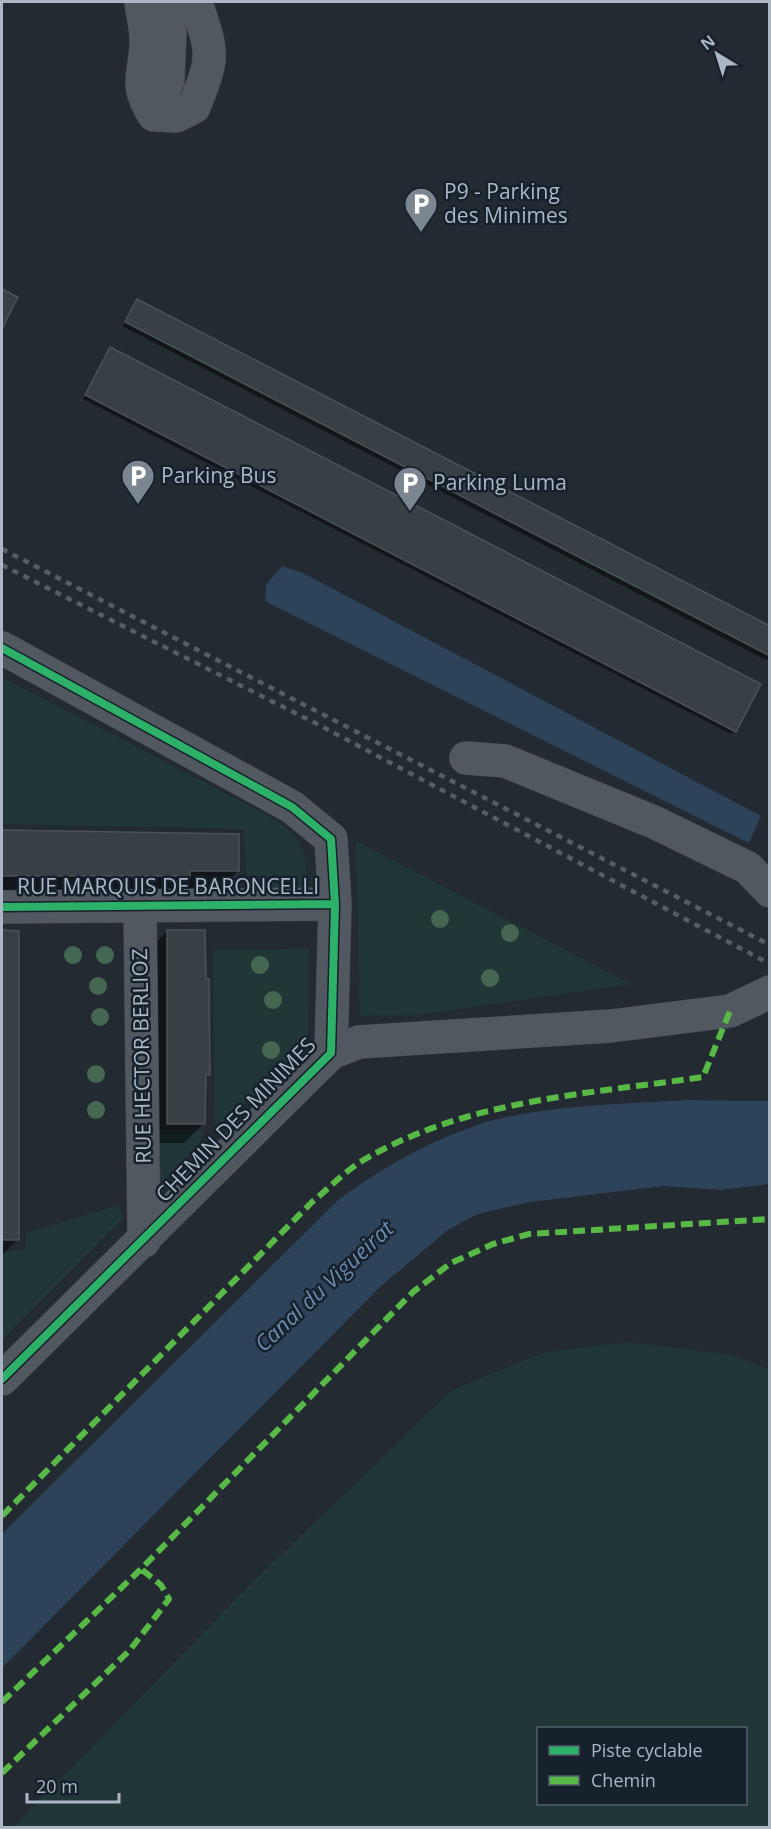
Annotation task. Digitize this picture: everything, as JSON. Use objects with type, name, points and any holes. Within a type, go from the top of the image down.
[{"type":"street","points":[[141,2],[146,39],[140,85],[145,102],[154,115]]},
{"type":"street","points":[[154,115],[168,80],[170,32],[164,2]]},
{"type":"street","points":[[154,115],[176,116],[194,107],[211,66],[211,48],[196,2]]},
{"type":"street","name":"CHEMIN DES MINIMES","points":[[2,648],[292,807],[331,839],[335,904],[331,1053],[144,1241],[2,1379]]},
{"type":"street","points":[[466,758],[505,761],[656,824],[748,868],[770,891]]},
{"type":"street","name":"RUE MARQUIS DE BARONCELLI","points":[[2,906],[140,907],[335,904]]},
{"type":"street","name":"RUE HECTOR BERLIOZ","points":[[140,907],[144,1241]]},
{"type":"street","points":[[331,1053],[359,1042],[611,1026],[730,1011],[770,992]]},
{"type":"green space","points":[[2,677],[271,817],[284,826],[293,834],[303,850],[307,896],[273,894],[271,877],[246,876],[244,829],[2,824]]},
{"type":"green space","points":[[356,841],[631,984],[418,1015],[360,1016]]},
{"type":"green space","points":[[309,949],[308,1050],[215,1129],[213,950]]},
{"type":"green space","points":[[157,1130],[203,1130],[201,1143],[164,1180],[155,1180]]},
{"type":"green space","points":[[119,1205],[123,1218],[2,1340],[2,1252],[26,1249],[26,1233]]},
{"type":"green space","points":[[628,1342],[731,1355],[769,1369],[769,1827],[13,1827],[259,1576],[452,1390],[545,1352]]},
{"type":"water","points":[[282,566],[303,573],[761,816],[749,843],[265,601],[266,585]]},
{"type":"water","name":"Canal du Vigueirat","points":[[689,1100],[769,1101],[769,1184],[721,1190],[664,1186],[530,1202],[478,1214],[448,1230],[381,1286],[2,1668],[2,1534],[338,1200],[368,1179],[416,1151],[490,1121],[546,1110]]},
{"type":"building","points":[[2,289],[18,297],[2,329]]},
{"type":"building","points":[[137,299],[770,626],[770,656],[125,322]]},
{"type":"building","points":[[110,347],[761,684],[736,732],[85,395]]},
{"type":"building","points":[[2,830],[239,834],[239,871],[190,871],[190,876],[2,876]]},
{"type":"building","points":[[2,930],[19,931],[19,1240],[2,1240]]},
{"type":"building","points":[[167,930],[205,930],[206,979],[209,979],[210,1075],[206,1074],[205,1124],[167,1124]]},
{"type":"railway","points":[[2,549],[770,945]]},
{"type":"railway","points":[[2,565],[321,726],[770,964]]},
{"type":"marked path","points":[[2,1516],[312,1202],[355,1165],[401,1141],[484,1112],[571,1095],[703,1077],[730,1011]]},
{"type":"marked path","points":[[2,1702],[141,1569],[413,1292],[451,1263],[493,1244],[529,1234],[770,1219]]},
{"type":"marked path","points":[[2,1773],[130,1650],[169,1599],[161,1585],[141,1569]]},
{"type":"cycle path","points":[[2,648],[292,807],[331,839],[335,904],[331,1053],[2,1379]]},
{"type":"cycle path","points":[[2,907],[335,904]]},
{"type":"place","name":"P9 - Parking des Minimes","points":[[421,233]]},
{"type":"place","name":"Parking Bus","points":[[138,505]]},
{"type":"place","name":"Parking Luma","points":[[410,512]]}]
